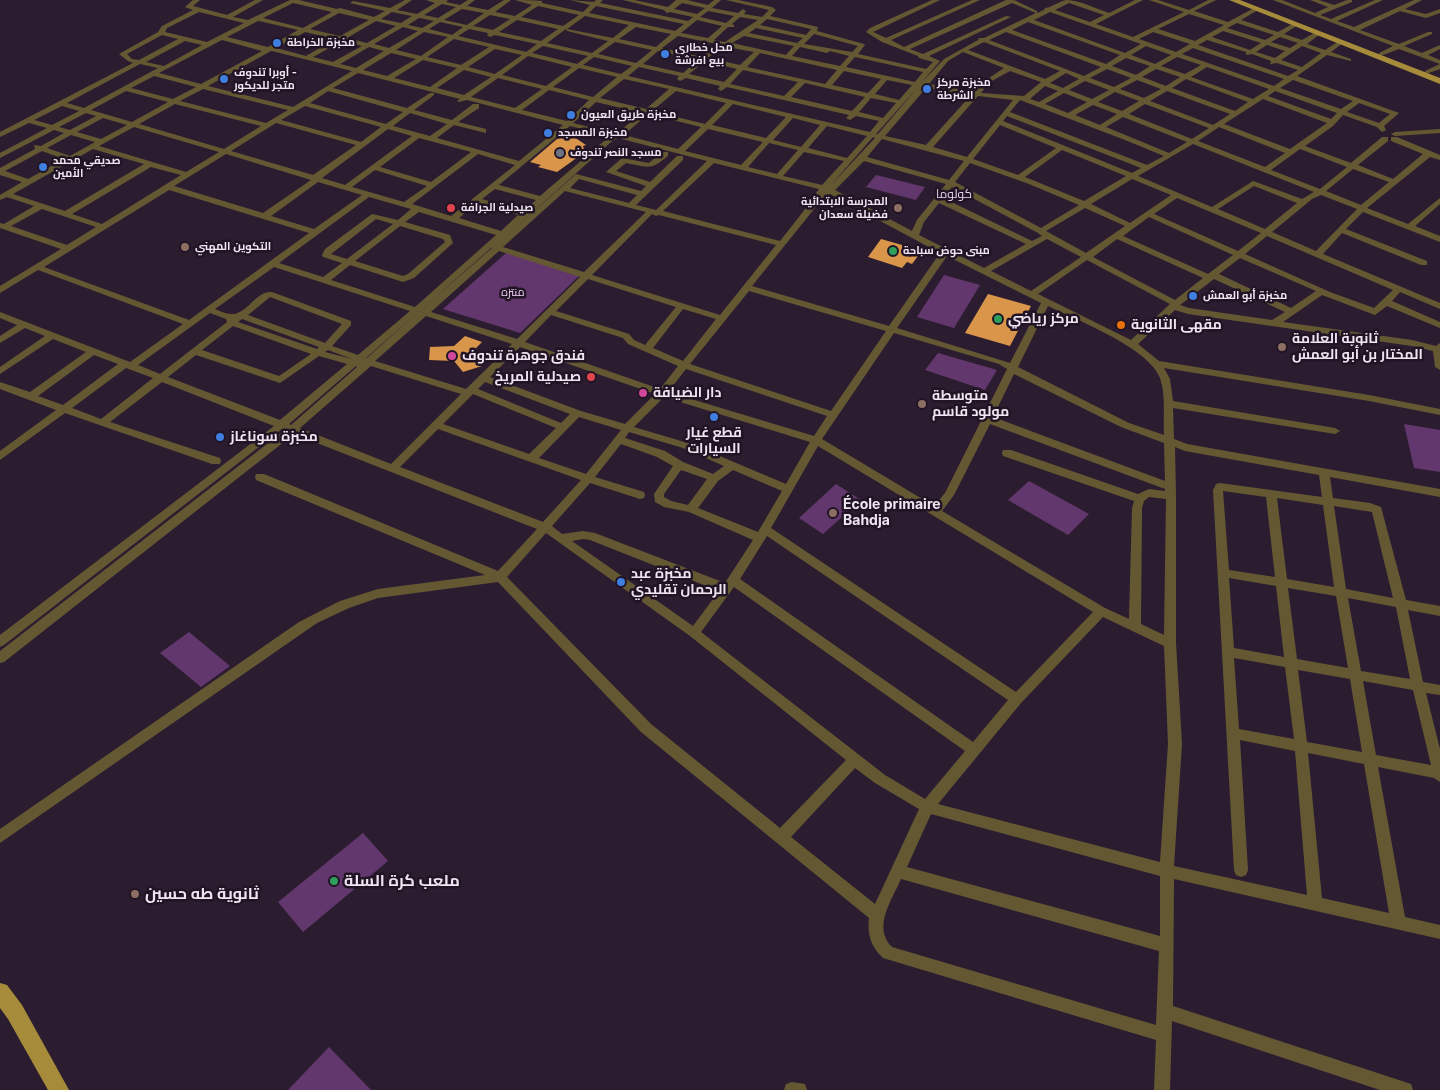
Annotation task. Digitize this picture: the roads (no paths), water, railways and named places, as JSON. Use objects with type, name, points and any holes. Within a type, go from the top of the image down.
[{"type":"main road","points":[[1233,0],[1440,82]]},
{"type":"main road","points":[[1242,0],[1440,77]]},
{"type":"main road","points":[[0,992],[15,1012],[60,1090]]},
{"type":"street","points":[[197,0],[188,6],[251,23]]},
{"type":"street","points":[[228,17],[260,0]]},
{"type":"street","points":[[307,58],[409,0]]},
{"type":"street","points":[[429,0],[443,1],[744,67],[791,68],[816,63],[866,72],[925,86],[1040,104],[1170,156]]},
{"type":"street","points":[[0,290],[472,0]]},
{"type":"street","points":[[387,79],[508,0]]},
{"type":"street","points":[[518,0],[787,57]]},
{"type":"street","points":[[478,43],[543,0]]},
{"type":"street","points":[[558,9],[571,0],[659,18],[694,19],[728,25],[839,38],[862,45],[827,86]]},
{"type":"street","points":[[432,138],[453,122],[467,102],[566,29],[600,0]]},
{"type":"street","points":[[597,17],[620,0]]},
{"type":"street","points":[[626,0],[649,2],[694,19]]},
{"type":"street","points":[[646,28],[681,0],[708,8],[815,27],[811,35],[787,57]]},
{"type":"street","points":[[453,219],[596,98],[718,0]]},
{"type":"street","points":[[421,311],[499,248],[703,59],[723,44],[752,28],[765,18],[772,8],[729,0]]},
{"type":"street","points":[[962,0],[1016,20]]},
{"type":"street","points":[[936,61],[921,57],[884,41],[870,32],[898,17],[925,14],[940,5],[970,3],[977,0]]},
{"type":"street","points":[[0,837],[303,626],[332,609],[359,599],[387,592],[500,577],[588,479],[628,427],[662,393],[746,287],[826,192],[848,160],[936,61],[949,52],[979,37],[1047,6],[1067,0],[1110,15]]},
{"type":"street","points":[[1091,24],[1140,0]]},
{"type":"street","points":[[1152,0],[1228,24]]},
{"type":"street","points":[[1132,39],[1186,11],[1213,0]]},
{"type":"street","points":[[1276,0],[1440,62]]},
{"type":"street","points":[[1313,0],[1333,7]]},
{"type":"street","points":[[1314,15],[1349,0],[1376,7]]},
{"type":"street","points":[[1331,21],[1380,0]]},
{"type":"street","points":[[0,156],[294,1],[732,101],[928,148],[1019,178],[1086,204],[1132,226]]},
{"type":"street","points":[[334,65],[443,1]]},
{"type":"street","points":[[904,49],[1011,1],[1035,12]]},
{"type":"street","points":[[1354,30],[1414,1]]},
{"type":"street","points":[[3,196],[357,2],[883,120]]},
{"type":"street","points":[[624,23],[649,2]]},
{"type":"street","points":[[709,41],[751,4]]},
{"type":"street","points":[[884,41],[919,25],[925,14],[940,5]]},
{"type":"street","points":[[940,5],[991,26]]},
{"type":"street","points":[[921,57],[958,40],[1007,30],[1029,20],[1047,6]]},
{"type":"street","points":[[1047,6],[1114,33],[1342,112],[1440,158]]},
{"type":"street","points":[[1070,115],[1112,89],[1256,9]]},
{"type":"street","points":[[1399,9],[1426,16],[1440,11]]},
{"type":"street","points":[[165,68],[130,60],[122,54],[161,33],[164,27],[198,10]]},
{"type":"street","points":[[1384,10],[1391,13]]},
{"type":"street","points":[[925,14],[1019,54],[1144,101],[1291,152]]},
{"type":"street","points":[[898,17],[958,40]]},
{"type":"street","points":[[826,192],[862,158],[946,60],[962,50],[991,26],[1008,17]]},
{"type":"street","points":[[258,19],[551,87],[848,160]]},
{"type":"street","points":[[1029,20],[1252,101]]},
{"type":"street","points":[[1235,20],[1302,43],[1348,62],[1364,51]]},
{"type":"street","points":[[882,24],[940,48]]},
{"type":"street","points":[[1224,71],[1237,60],[1296,24]]},
{"type":"street","points":[[516,111],[634,25]]},
{"type":"street","points":[[1221,28],[1291,51]]},
{"type":"street","points":[[1132,344],[1174,305],[1266,234],[1303,202],[1321,192],[1387,133],[1395,113],[1262,69],[1151,29]]},
{"type":"street","points":[[1007,30],[1234,113]]},
{"type":"street","points":[[161,33],[210,45]]},
{"type":"street","points":[[1107,36],[1114,33]]},
{"type":"street","points":[[1250,80],[1262,69],[1318,33]]},
{"type":"street","points":[[1381,54],[1430,33]]},
{"type":"street","points":[[741,34],[799,46],[879,57],[928,71]]},
{"type":"street","points":[[1206,37],[1302,70]]},
{"type":"street","points":[[224,38],[467,102],[681,154],[826,192]]},
{"type":"street","points":[[816,63],[839,38]]},
{"type":"street","points":[[0,135],[184,39]]},
{"type":"street","points":[[1092,43],[1099,40]]},
{"type":"street","points":[[1034,46],[1041,42]]},
{"type":"street","points":[[985,271],[1032,244],[1044,233],[1086,204],[1170,156],[1252,101],[1274,89],[1341,42]]},
{"type":"street","points":[[1040,104],[1104,65],[1145,44]]},
{"type":"street","points":[[265,216],[360,144],[409,112],[431,92],[493,47]]},
{"type":"street","points":[[1422,55],[1440,47]]},
{"type":"street","points":[[267,50],[307,58],[409,86]]},
{"type":"street","points":[[962,50],[1440,239]]},
{"type":"street","points":[[1019,54],[1026,50]]},
{"type":"street","points":[[712,97],[758,52]]},
{"type":"street","points":[[1064,57],[1071,53]]},
{"type":"street","points":[[787,57],[791,68],[803,81],[900,102]]},
{"type":"street","points":[[866,72],[879,57]]},
{"type":"street","points":[[1049,65],[1056,61]]},
{"type":"street","points":[[1101,127],[1206,65]]},
{"type":"street","points":[[1427,72],[1440,66]]},
{"type":"street","points":[[928,148],[988,81],[1009,68]]},
{"type":"street","points":[[914,236],[920,222],[1005,113],[1045,82],[1065,71]]},
{"type":"street","points":[[154,74],[294,110]]},
{"type":"street","points":[[842,127],[886,77]]},
{"type":"street","points":[[106,79],[174,102],[360,144]]},
{"type":"street","points":[[786,98],[803,81]]},
{"type":"street","points":[[327,89],[483,130]]},
{"type":"street","points":[[752,106],[764,94]]},
{"type":"street","points":[[1261,96],[1332,122]]},
{"type":"street","points":[[355,104],[362,99]]},
{"type":"street","points":[[1266,170],[1359,100]]},
{"type":"street","points":[[630,206],[732,101]]},
{"type":"street","points":[[467,102],[516,111],[565,126]]},
{"type":"street","points":[[60,103],[503,234]]},
{"type":"street","points":[[304,104],[520,164]]},
{"type":"street","points":[[743,166],[768,140],[810,104]]},
{"type":"street","points":[[340,113],[348,109]]},
{"type":"street","points":[[1005,113],[1148,168]]},
{"type":"street","points":[[0,172],[40,148],[101,116]]},
{"type":"street","points":[[27,120],[102,142]]},
{"type":"street","points":[[998,122],[1132,176],[1440,306]]},
{"type":"street","points":[[779,176],[826,123]]},
{"type":"street","points":[[1387,133],[1440,131]]},
{"type":"street","points":[[347,187],[418,135]]},
{"type":"street","points":[[616,138],[665,154],[681,154]]},
{"type":"street","points":[[0,642],[242,462],[293,429],[421,311],[488,246],[542,199],[570,182],[616,138]]},
{"type":"street","points":[[26,142],[70,160]]},
{"type":"street","points":[[1299,146],[1395,182]]},
{"type":"street","points":[[93,147],[188,175]]},
{"type":"street","points":[[1019,178],[1062,147]]},
{"type":"street","points":[[406,206],[476,152]]},
{"type":"street","points":[[652,185],[610,172],[625,160],[652,164],[665,154]]},
{"type":"street","points":[[1317,255],[1362,208],[1428,154]]},
{"type":"street","points":[[862,158],[951,183],[1188,311],[1412,343],[1439,350],[1440,367]]},
{"type":"street","points":[[393,468],[550,312],[710,162],[743,166],[826,192],[1132,344],[1156,364],[1165,379],[1168,404],[1170,642],[1175,744],[1167,871],[1167,946],[1162,1090]]},
{"type":"street","points":[[66,214],[150,164]]},
{"type":"street","points":[[374,167],[433,185]]},
{"type":"street","points":[[0,172],[29,182]]},
{"type":"street","points":[[570,182],[642,194]]},
{"type":"street","points":[[570,182],[630,206],[654,213],[783,244]]},
{"type":"street","points":[[1212,210],[1253,183],[1303,202]]},
{"type":"street","points":[[492,186],[542,199]]},
{"type":"street","points":[[169,187],[314,232]]},
{"type":"street","points":[[0,456],[209,310],[368,194]]},
{"type":"street","points":[[1033,294],[1176,195]]},
{"type":"street","points":[[3,196],[41,206],[103,227]]},
{"type":"street","points":[[938,199],[1032,244]]},
{"type":"street","points":[[475,200],[524,214]]},
{"type":"street","points":[[1409,227],[1440,200]]},
{"type":"street","points":[[2,226],[41,206]]},
{"type":"street","points":[[325,280],[417,209]]},
{"type":"street","points":[[1148,214],[1374,312],[1399,289]]},
{"type":"street","points":[[381,216],[400,223],[447,238],[449,243],[411,276],[404,279],[348,263],[326,254],[372,217],[381,216]]},
{"type":"street","points":[[2,226],[68,248]]},
{"type":"street","points":[[1341,230],[1424,263]]},
{"type":"street","points":[[1117,236],[1291,311]]},
{"type":"street","points":[[488,246],[721,318]]},
{"type":"street","points":[[694,633],[730,585],[762,534],[816,440],[945,252]]},
{"type":"street","points":[[271,264],[518,343],[662,393],[816,440],[1101,612],[1170,642]]},
{"type":"street","points":[[37,267],[190,323]]},
{"type":"street","points":[[746,287],[988,358],[1014,368],[1125,425],[1168,441],[1208,452],[1440,493]]},
{"type":"street","points":[[1273,324],[1316,294],[1326,292]]},
{"type":"street","points":[[102,423],[195,351],[231,320],[242,316],[271,294],[347,321],[346,326],[322,350],[278,380],[195,351]]},
{"type":"street","points":[[936,511],[949,494],[1046,301]]},
{"type":"street","points":[[1386,302],[1440,325]]},
{"type":"street","points":[[647,349],[681,306]]},
{"type":"street","points":[[209,310],[231,320],[322,350],[398,370],[469,392],[562,427]]},
{"type":"street","points":[[550,312],[626,336],[630,342],[684,365],[834,415]]},
{"type":"street","points":[[0,315],[546,528],[694,633],[880,779],[927,807],[1167,871],[1398,921],[1440,932]]},
{"type":"street","points":[[242,316],[322,350]]},
{"type":"street","points":[[0,340],[24,324]]},
{"type":"street","points":[[0,371],[52,335]]},
{"type":"street","points":[[30,397],[93,351]]},
{"type":"street","points":[[0,658],[242,462],[281,425],[364,362]]},
{"type":"street","points":[[1156,364],[1369,398],[1440,412]]},
{"type":"street","points":[[484,378],[577,413],[687,446],[788,489]]},
{"type":"street","points":[[0,385],[64,410],[216,461]]},
{"type":"street","points":[[519,410],[533,396]]},
{"type":"street","points":[[1168,404],[1335,431]]},
{"type":"street","points":[[532,458],[577,413]]},
{"type":"street","points":[[987,420],[1170,491]]},
{"type":"street","points":[[436,425],[588,479],[640,495]]},
{"type":"street","points":[[618,439],[662,454],[679,465],[714,478]]},
{"type":"street","points":[[1007,453],[1139,500]]},
{"type":"street","points":[[691,509],[714,478],[732,464]]},
{"type":"street","points":[[679,465],[659,494],[659,498],[668,504],[691,509],[762,534],[1017,699]]},
{"type":"street","points":[[1324,472],[1340,592],[1398,921]]},
{"type":"street","points":[[260,477],[500,577],[646,728],[877,915]]},
{"type":"street","points":[[1233,733],[1440,774],[1418,686],[1401,604],[1377,510],[1370,506],[1225,487],[1220,487],[1218,490],[1241,870]]},
{"type":"street","points":[[1136,627],[1136,508],[1143,495],[1170,491]]},
{"type":"street","points":[[1271,493],[1301,746],[1315,904]]},
{"type":"street","points":[[562,538],[591,536],[730,585],[975,750]]},
{"type":"street","points":[[1223,574],[1340,592],[1440,611]]},
{"type":"street","points":[[1101,612],[1017,699],[927,807],[877,915],[875,938],[888,953],[1164,1035]]},
{"type":"street","points":[[1228,652],[1440,690]]},
{"type":"street","points":[[781,837],[855,759]]},
{"type":"street","points":[[897,871],[1167,946]]},
{"type":"street","points":[[1165,1011],[1405,1090]]},
{"type":"street","points":[[792,1090],[799,1090]]},
{"type":"place","name":"مخبزة الخراطة","points":[[277,43]]},
{"type":"place","name":"محل خطاري بيع افرشة","points":[[665,54]]},
{"type":"place","name":"أوبرا تندوف - متجر للديكور","points":[[224,79]]},
{"type":"place","name":"مخبزة مركز الشرطة","points":[[927,89]]},
{"type":"place","name":"مخبزة طريق العيون","points":[[571,115]]},
{"type":"place","name":"مخبزة المسجد","points":[[548,133]]},
{"type":"place","name":"مسجد النصر تندوف","points":[[560,153]]},
{"type":"place","name":"صديقي محمد الأمين","points":[[43,167]]},
{"type":"place","name":"صيدلية الجرافة","points":[[451,208]]},
{"type":"place","name":"المدرسة الابتدائية فضيلة سعدان","points":[[898,208]]},
{"type":"place","name":"التكوين المهني","points":[[185,247]]},
{"type":"place","name":"مبنى حوض سباحة","points":[[893,251]]},
{"type":"place","name":"مخبزة أبو العمش","points":[[1193,296]]},
{"type":"place","name":"مركز رياضي","points":[[998,319]]},
{"type":"place","name":"مقهى الثانوية","points":[[1121,325]]},
{"type":"place","name":"ثانوية العلامة المختار بن أبو العمش","points":[[1282,347]]},
{"type":"place","name":"فندق جوهرة تندوف","points":[[452,356]]},
{"type":"place","name":"صيدلية المريخ","points":[[591,377]]},
{"type":"place","name":"دار الضيافة","points":[[643,393]]},
{"type":"place","name":"متوسطة مولود قاسم","points":[[922,404]]},
{"type":"place","name":"قطع غيار السيارات","points":[[714,417]]},
{"type":"place","name":"مخبزة سوناغاز","points":[[220,437]]},
{"type":"place","name":"École primaire Bahdja","points":[[833,513]]},
{"type":"place","name":"مخبزة عبد الرحمان تقليدي","points":[[621,582]]},
{"type":"place","name":"ملعب كرة السلة","points":[[334,881]]},
{"type":"place","name":"ثانوية طه حسين","points":[[135,894]]},
{"type":"district","name":"كولوما","points":[[954,194]]},
{"type":"park label","name":"منتزه","points":[[513,293]]}]
